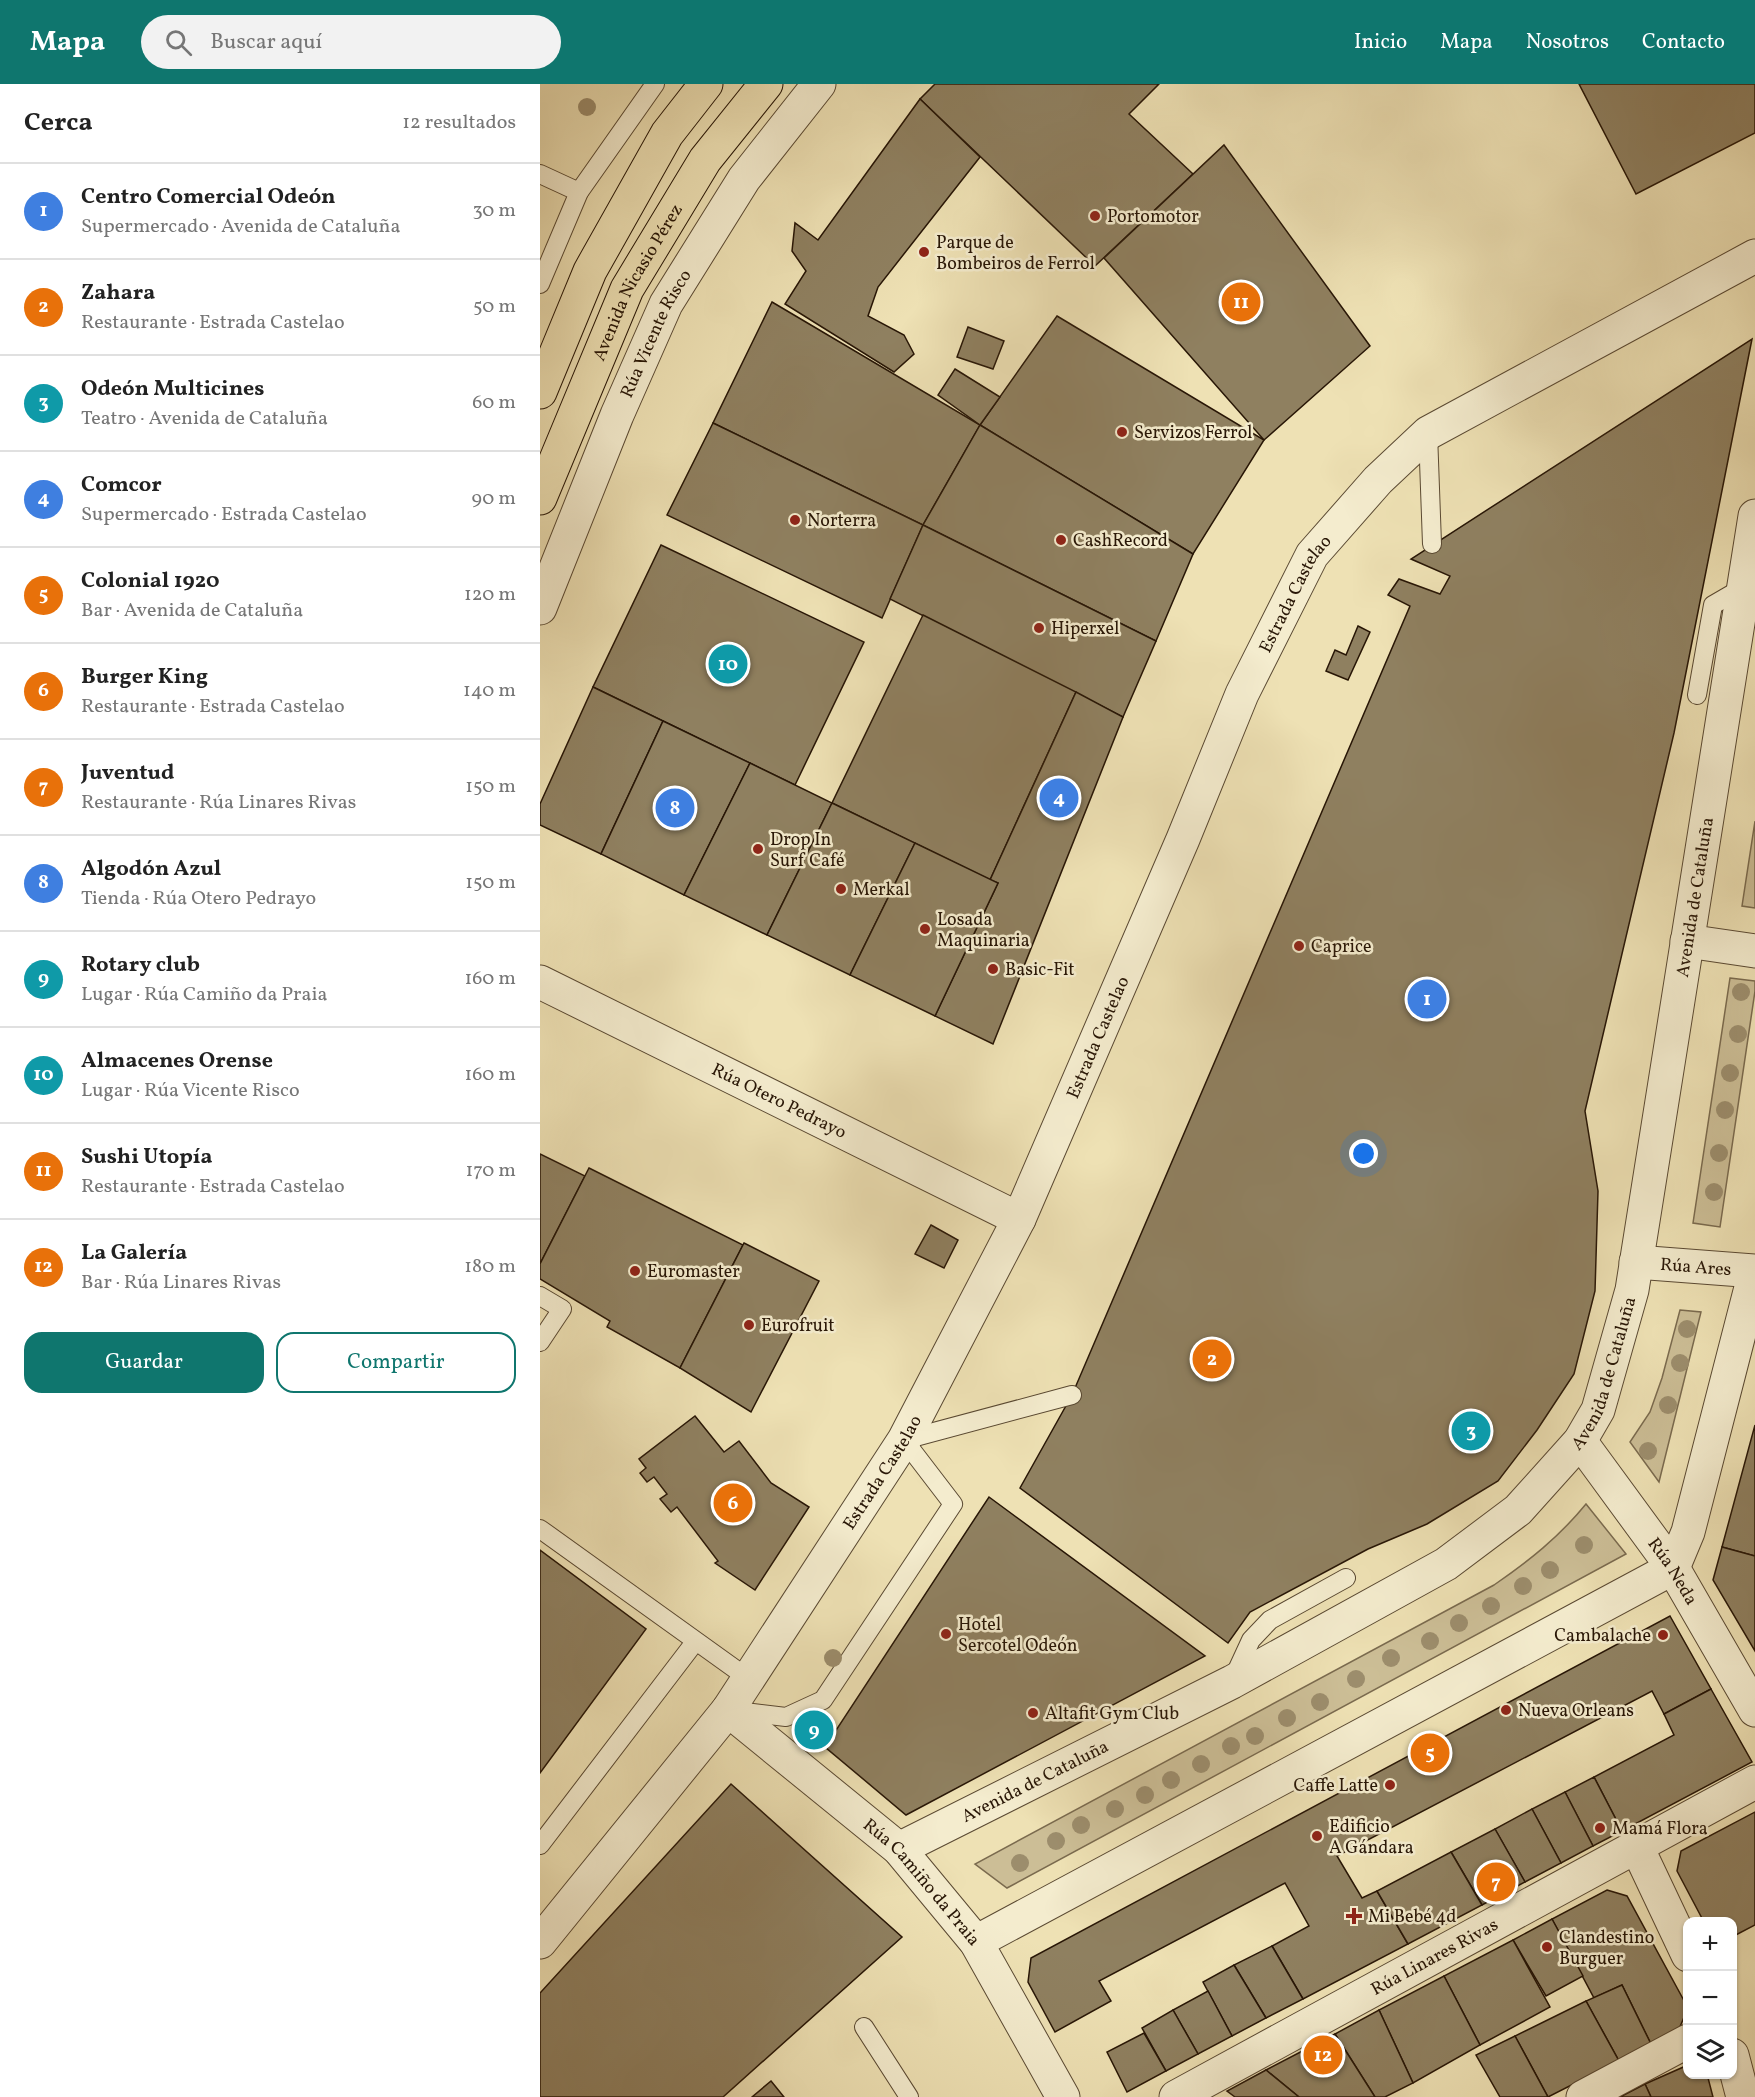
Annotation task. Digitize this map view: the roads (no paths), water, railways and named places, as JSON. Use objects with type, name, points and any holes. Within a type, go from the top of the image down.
[{"type":"highway","points":[[540,392],[590,271],[667,134],[706,84]]},
{"type":"highway","name":"Avenida Nicasio Pérez","points":[[540,498],[627,289],[705,160],[766,84]]},
{"type":"street","name":"Rúa Vicente Risco","points":[[540,608],[617,415],[666,304],[744,180],[819,84]]},
{"type":"street","name":"Estrada Castelao","points":[[540,1942],[728,1710],[904,1440],[1019,1219],[1183,839],[1242,694],[1312,555],[1378,480],[1428,433],[1755,256]]},
{"type":"street","name":"Avenida de Cataluña","points":[[899,1849],[1232,1682],[1446,1564],[1518,1510],[1580,1442],[1598,1410],[1632,1290],[1687,941],[1749,588],[1755,516]]},
{"type":"street","points":[[1687,941],[1755,951]]},
{"type":"street","name":"Rúa Otero Pedrayo","points":[[540,982],[1019,1219]]},
{"type":"street","name":"Rúa Ares","points":[[1636,1262],[1755,1271]]},
{"type":"street","points":[[976,1942],[1673,1568],[1688,1532],[1755,1271]]},
{"type":"street","name":"Rúa Neda","points":[[1580,1442],[1673,1568],[1755,1710]]},
{"type":"street","name":"Rúa Camiño da Praia","points":[[728,1710],[899,1849],[976,1942],[1063,2097]]},
{"type":"street","name":"Rúa Linares Rivas","points":[[1176,2097],[1755,1782]]},
{"type":"street","points":[[1636,1845],[1683,1944]]},
{"type":"street","points":[[1582,2097],[1683,2044]]},
{"type":"street","points":[[1737,2074],[1743,2097]]},
{"type":"lane","points":[[540,284],[579,192],[655,84]]},
{"type":"lane","points":[[540,174],[579,192]]},
{"type":"lane","points":[[1428,433],[1432,544]]},
{"type":"lane","points":[[1697,695],[1713,605],[1749,588]]},
{"type":"lane","points":[[540,1296],[562,1310],[540,1342]]},
{"type":"lane","points":[[728,1710],[786,1717],[824,1700],[953,1504],[904,1440],[1072,1395]]},
{"type":"lane","points":[[540,1529],[749,1679]]},
{"type":"lane","points":[[1232,1682],[1251,1640],[1270,1620],[1346,1578]]},
{"type":"lane","points":[[540,1845],[695,1642]]},
{"type":"lane","points":[[864,2027],[909,2097]]},
{"type":"place","name":"Portomotor","points":[[1095,216]]},
{"type":"place","name":"Parque de Bombeiros de Ferrol","points":[[924,252]]},
{"type":"place","name":"Sushi Utopía","points":[[1241,302]]},
{"type":"place","name":"Servizos Ferrol","points":[[1122,432]]},
{"type":"place","name":"Norterra","points":[[795,520]]},
{"type":"place","name":"CashRecord","points":[[1061,540]]},
{"type":"place","name":"Hiperxel","points":[[1039,628]]},
{"type":"place","name":"Almacenes Orense","points":[[728,664]]},
{"type":"place","name":"Comcor","points":[[1059,798]]},
{"type":"place","name":"Algodón Azul","points":[[675,808]]},
{"type":"place","name":"Drop In Surf Café","points":[[758,849]]},
{"type":"place","name":"Merkal","points":[[841,889]]},
{"type":"place","name":"Losada Maquinaria","points":[[925,929]]},
{"type":"place","name":"Caprice","points":[[1299,946]]},
{"type":"place","name":"Basic-Fit","points":[[993,969]]},
{"type":"place","name":"Centro Comercial Odeón","points":[[1427,999]]},
{"type":"place","name":"Euromaster","points":[[635,1271]]},
{"type":"place","name":"Eurofruit","points":[[749,1325]]},
{"type":"place","name":"Zahara","points":[[1212,1359]]},
{"type":"place","name":"Odeón Multicines","points":[[1471,1431]]},
{"type":"place","name":"Burger King","points":[[733,1503]]},
{"type":"place","name":"Hotel Sercotel Odeón","points":[[946,1634]]},
{"type":"place","name":"Cambalache","points":[[1663,1635]]},
{"type":"place","name":"Nueva Orleans","points":[[1506,1710]]},
{"type":"place","name":"Altafit Gym Club","points":[[1033,1713]]},
{"type":"place","name":"Rotary club","points":[[814,1730]]},
{"type":"place","name":"Colonial 1920","points":[[1430,1753]]},
{"type":"place","name":"Caffe Latte","points":[[1390,1785]]},
{"type":"place","name":"Mamá Flora","points":[[1600,1828]]},
{"type":"place","name":"Edificio A Gándara","points":[[1317,1836]]},
{"type":"place","name":"Juventud","points":[[1496,1882]]},
{"type":"place","name":"Mi Bebé 4d","points":[[1354,1916]]},
{"type":"place","name":"Clandestino Burguer","points":[[1547,1947]]},
{"type":"place","name":"La Galería","points":[[1323,2055]]}]
